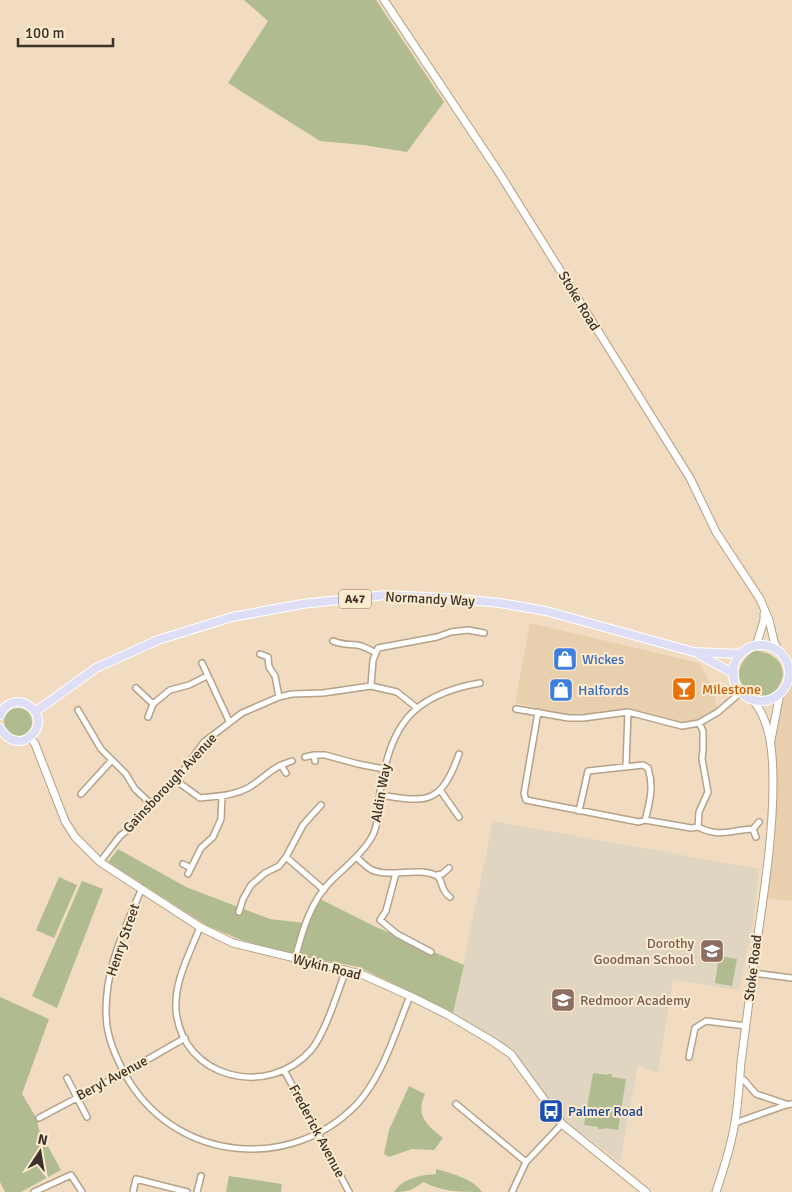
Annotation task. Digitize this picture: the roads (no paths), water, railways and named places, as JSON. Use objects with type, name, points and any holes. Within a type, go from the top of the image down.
[{"type":"main road","name":"Normandy Way","points":[[35,712],[96,668],[158,640],[232,617],[302,604],[385,595],[482,602],[546,611],[694,652],[741,654]]},
{"type":"main road","points":[[756,646],[764,646],[785,656],[790,682],[780,694],[770,699],[753,700],[742,692],[736,684],[734,674],[735,663],[741,654],[756,646]]},
{"type":"main road","name":"Normandy Way","points":[[694,652],[734,674]]},
{"type":"main road","points":[[1,711],[6,706],[16,702],[27,704],[35,712],[37,725],[30,737],[25,740],[12,740],[1,731]]},
{"type":"street","name":"Stoke Road","points":[[384,0],[498,171],[690,478],[716,532],[747,578],[764,608],[785,656]]},
{"type":"street","points":[[756,646],[764,620],[764,608]]},
{"type":"street","points":[[371,686],[373,660],[378,648],[437,637],[451,632],[468,630],[484,633]]},
{"type":"street","points":[[333,641],[342,645],[356,645],[366,648],[376,654]]},
{"type":"street","points":[[268,658],[274,653]]},
{"type":"street","points":[[260,654],[268,658]]},
{"type":"street","points":[[268,658],[269,667],[275,676],[280,697]]},
{"type":"street","points":[[202,663],[230,721]]},
{"type":"street","points":[[148,717],[153,704],[170,690],[189,686],[208,676]]},
{"type":"street","name":"Aldin Way","points":[[295,959],[305,924],[324,890],[372,839],[378,815],[384,769],[395,735],[403,722],[428,699],[442,692],[480,683]]},
{"type":"street","name":"Gainsborough Avenue","points":[[100,862],[120,836],[134,825],[183,770],[204,742],[242,713],[280,697],[371,686],[397,692],[417,708]]},
{"type":"street","points":[[136,688],[153,704]]},
{"type":"street","points":[[516,709],[577,718],[628,712],[676,725],[691,725],[699,723],[718,712],[742,692]]},
{"type":"street","name":"Stoke Road","points":[[770,742],[780,694]]},
{"type":"street","name":"Stoke Road","points":[[716,1192],[729,1151],[735,1123],[770,839],[773,782],[770,742],[766,720],[762,711],[753,700]]},
{"type":"street","points":[[78,710],[101,749],[126,774],[135,789],[151,804]]},
{"type":"street","points":[[538,712],[524,798],[529,801],[640,822],[644,820],[691,828],[698,826],[708,832],[719,834],[753,829],[759,822]]},
{"type":"street","points":[[626,766],[628,712]]},
{"type":"street","points":[[698,826],[700,812],[708,792],[702,758],[704,750],[702,731],[699,723]]},
{"type":"street","name":"Wykin Road","points":[[30,737],[36,744],[67,825],[75,837],[100,862],[200,927],[233,943],[361,974],[448,1015],[511,1054],[562,1124],[646,1192]]},
{"type":"street","points":[[380,795],[414,800],[428,798],[440,790],[451,776],[459,754]]},
{"type":"street","points":[[305,757],[315,758],[325,755],[384,769]]},
{"type":"street","points":[[81,794],[111,761]]},
{"type":"street","points":[[174,779],[200,798],[222,796],[235,794],[250,787],[270,770],[292,761]]},
{"type":"street","points":[[281,765],[286,773]]},
{"type":"street","points":[[579,810],[587,772],[590,770],[646,766],[650,772],[651,792],[644,820]]},
{"type":"street","points":[[440,790],[459,817]]},
{"type":"street","points":[[188,874],[201,848],[213,837],[222,819],[222,796]]},
{"type":"street","points":[[238,912],[251,885],[265,873],[278,866],[286,857],[303,825],[320,805]]},
{"type":"street","points":[[753,829],[756,838]]},
{"type":"street","points":[[286,857],[324,890]]},
{"type":"street","points":[[356,857],[373,870],[396,873],[422,872],[437,875],[442,874],[449,868]]},
{"type":"street","points":[[183,864],[192,868]]},
{"type":"street","points":[[396,873],[386,911],[380,920],[397,934],[431,952]]},
{"type":"street","points":[[437,875],[443,892],[450,897]]},
{"type":"street","name":"Henry Street","points":[[142,888],[114,957],[106,999],[107,1026],[116,1058],[142,1099],[160,1118],[182,1133],[228,1148],[260,1149],[304,1140],[318,1134],[358,1103],[380,1070],[410,996]]},
{"type":"street","points":[[200,927],[181,975],[176,999],[179,1023],[192,1050],[214,1070],[228,1075],[258,1078],[284,1070],[299,1061],[312,1049],[326,1024],[346,970]]},
{"type":"street","points":[[752,973],[792,978]]},
{"type":"street","points":[[690,1057],[695,1028],[703,1022],[746,1026]]},
{"type":"street","name":"Beryl Avenue","points":[[39,1118],[185,1038]]},
{"type":"street","name":"Frederick Avenue","points":[[284,1070],[349,1192]]},
{"type":"street","points":[[66,1078],[88,1117]]},
{"type":"street","points":[[740,1079],[744,1080],[756,1094],[789,1104]]},
{"type":"street","points":[[456,1104],[526,1162]]},
{"type":"street","points":[[735,1123],[789,1104]]},
{"type":"street","points":[[512,1192],[526,1162],[562,1124]]},
{"type":"street","points":[[34,1192],[70,1175],[82,1192]]},
{"type":"street","points":[[197,1192],[201,1176]]},
{"type":"street","points":[[133,1192],[136,1179],[187,1192]]},
{"type":"place","name":"Wickes","points":[[565,659]]},
{"type":"place","name":"Milestone","points":[[684,689]]},
{"type":"place","name":"Halfords","points":[[561,690]]},
{"type":"place","name":"Dorothy Goodman School","points":[[712,951]]},
{"type":"place","name":"Redmoor Academy","points":[[563,1000]]},
{"type":"place","name":"Palmer Road","points":[[551,1111]]}]
